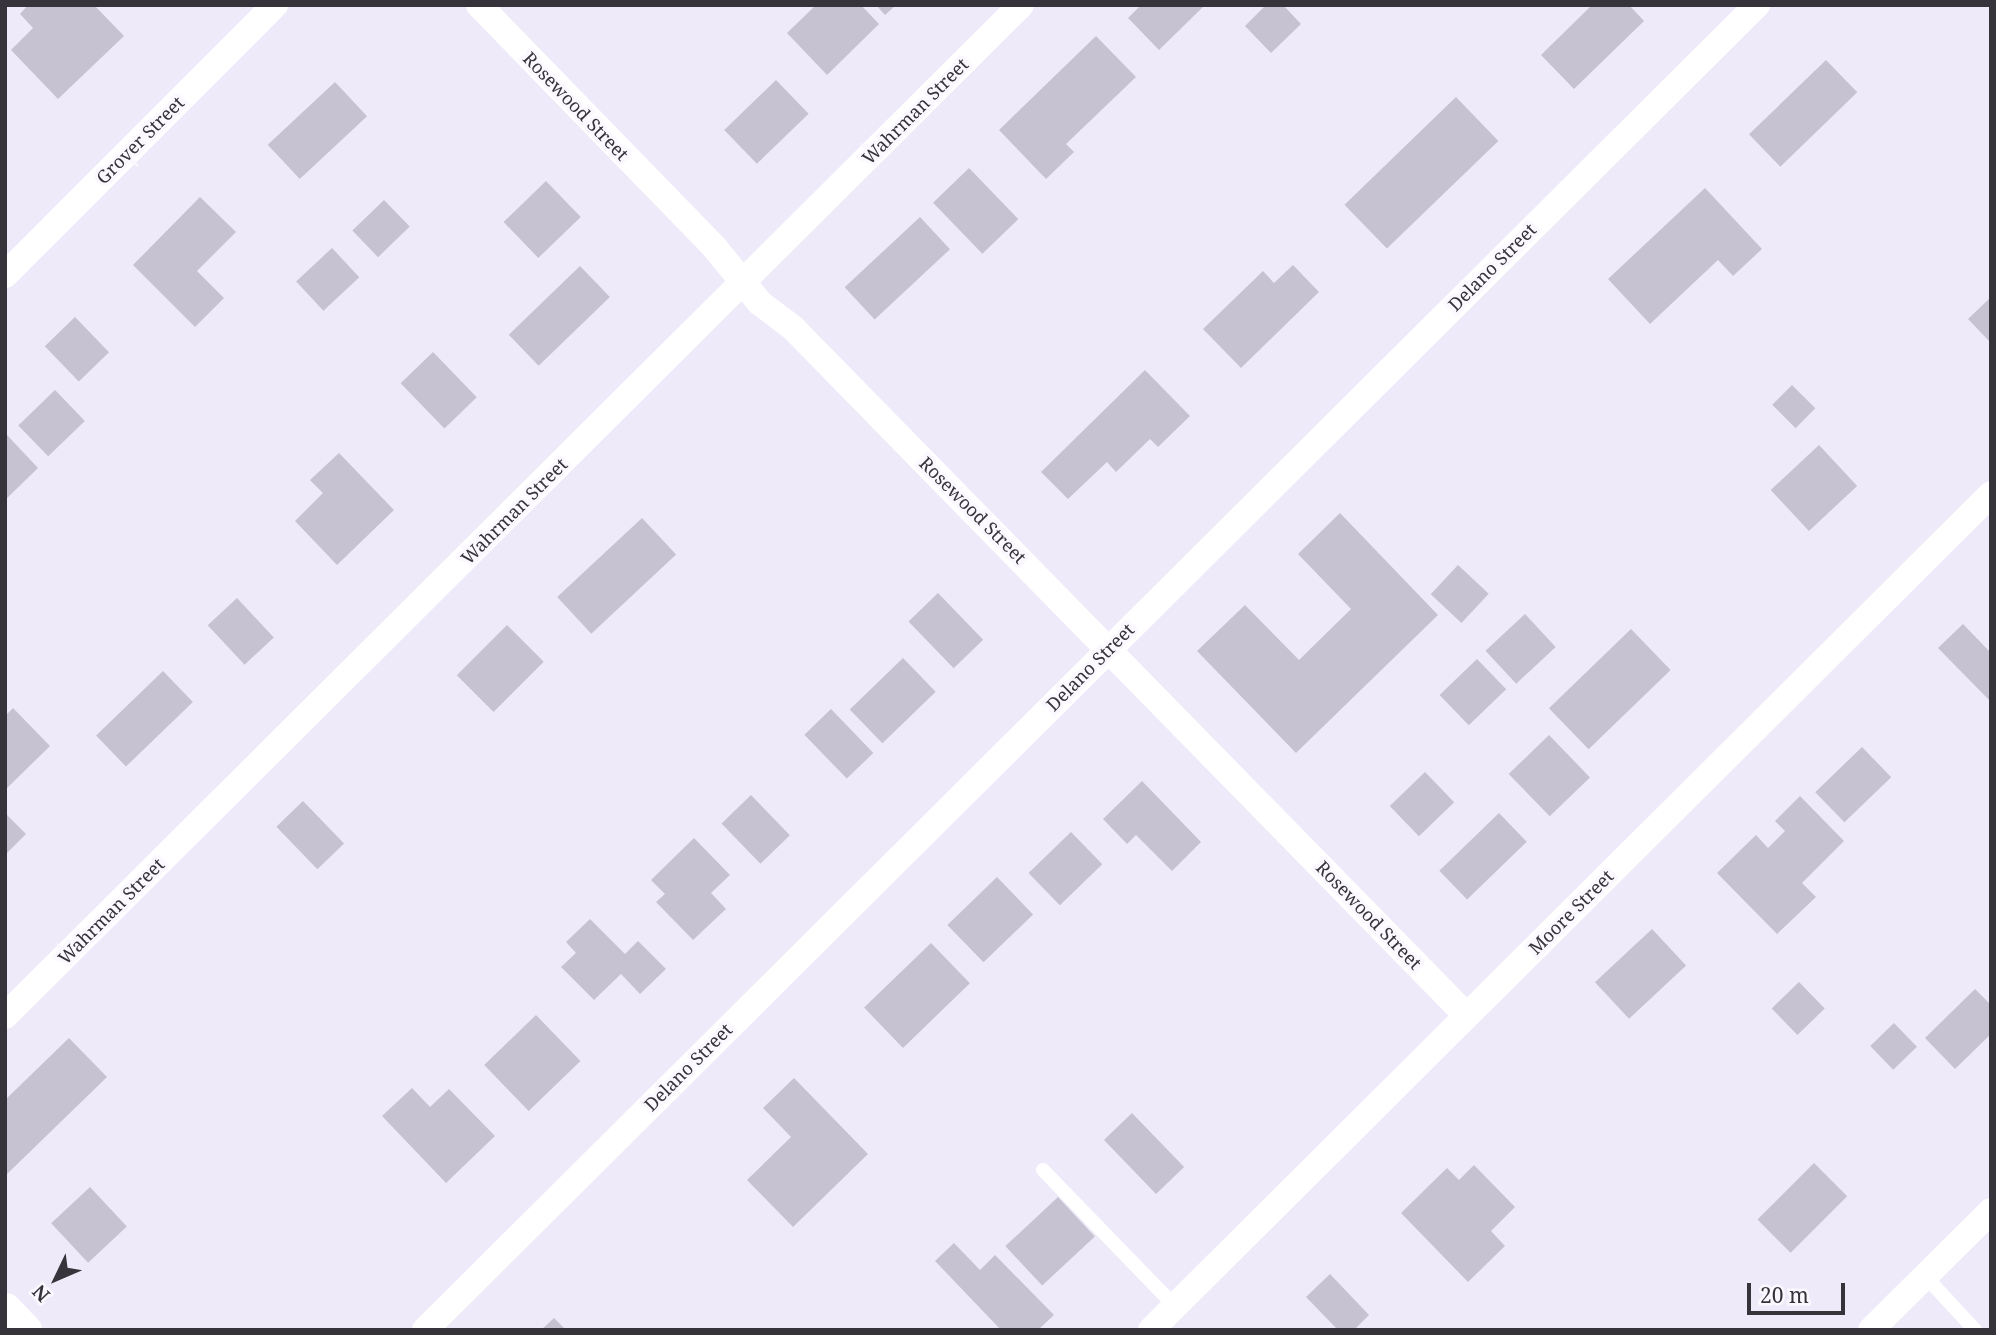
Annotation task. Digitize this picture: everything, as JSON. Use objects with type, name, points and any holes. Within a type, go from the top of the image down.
[{"type":"street","name":"Grover Street","points":[[5,275],[275,5]]},
{"type":"street","name":"Rosewood Street","points":[[479,5],[715,248],[743,283],[1110,648],[1466,1016]]},
{"type":"street","name":"Wahrman Street","points":[[5,1016],[1021,5]]},
{"type":"street","name":"Delano Street","points":[[425,1330],[1757,5]]},
{"type":"street","name":"Moore Street","points":[[1151,1330],[1991,494]]},
{"type":"street","points":[[1871,1330],[1991,1211]]},
{"type":"street","points":[[5,1309],[25,1330]]},
{"type":"lane","points":[[1043,1170],[1175,1306]]},
{"type":"lane","points":[[1925,1276],[1975,1330]]},
{"type":"building","points":[[28,5],[94,5],[124,36],[58,99],[11,50],[33,28],[20,14]]},
{"type":"building","points":[[816,5],[861,5],[879,24],[827,75],[787,33]]},
{"type":"building","points":[[876,5],[896,5],[885,15]]},
{"type":"building","points":[[1141,5],[1205,5],[1159,50],[1128,18]]},
{"type":"building","points":[[1266,5],[1283,5],[1301,24],[1271,53],[1245,26]]},
{"type":"building","points":[[1592,5],[1629,5],[1644,21],[1574,89],[1541,55]]},
{"type":"building","points":[[1096,36],[1136,77],[1066,144],[1074,152],[1046,179],[999,130]]},
{"type":"building","points":[[1826,60],[1857,92],[1780,167],[1749,134]]},
{"type":"building","points":[[776,80],[809,114],[757,164],[724,130]]},
{"type":"building","points":[[335,82],[367,116],[300,179],[268,145]]},
{"type":"building","points":[[1456,97],[1498,141],[1387,249],[1345,205]]},
{"type":"building","points":[[969,168],[1018,219],[982,254],[933,203]]},
{"type":"building","points":[[546,181],[581,217],[538,258],[504,222]]},
{"type":"building","points":[[1705,188],[1762,249],[1733,276],[1718,260],[1650,324],[1608,279]]},
{"type":"building","points":[[200,197],[236,232],[197,271],[224,298],[195,327],[133,265]]},
{"type":"building","points":[[384,200],[410,227],[378,257],[352,231]]},
{"type":"building","points":[[920,217],[950,249],[875,319],[845,287]]},
{"type":"building","points":[[332,248],[359,277],[323,311],[296,281]]},
{"type":"building","points":[[1293,265],[1319,292],[1241,368],[1203,329],[1263,271],[1274,283]]},
{"type":"building","points":[[580,266],[610,297],[539,366],[509,335]]},
{"type":"building","points":[[1991,297],[1991,343],[1968,319]]},
{"type":"building","points":[[75,317],[109,352],[79,381],[45,346]]},
{"type":"building","points":[[433,352],[477,397],[444,429],[401,383]]},
{"type":"building","points":[[1145,370],[1190,416],[1158,447],[1150,439],[1116,472],[1107,462],[1068,499],[1041,472]]},
{"type":"building","points":[[1792,385],[1815,408],[1796,428],[1772,405]]},
{"type":"building","points":[[55,390],[85,421],[48,456],[18,425]]},
{"type":"building","points":[[7,435],[38,468],[5,500],[5,437]]},
{"type":"building","points":[[1819,445],[1857,486],[1809,531],[1771,490]]},
{"type":"building","points":[[339,453],[394,510],[337,565],[295,521],[323,493],[310,480]]},
{"type":"building","points":[[1340,513],[1438,615],[1296,753],[1197,651],[1245,605],[1299,660],[1351,609],[1298,554]]},
{"type":"building","points":[[642,518],[676,555],[591,634],[557,597]]},
{"type":"building","points":[[1458,565],[1489,594],[1461,623],[1431,594]]},
{"type":"building","points":[[938,593],[983,640],[954,668],[909,621]]},
{"type":"building","points":[[237,598],[274,637],[245,665],[208,625]]},
{"type":"building","points":[[1525,614],[1556,647],[1516,684],[1486,651]]},
{"type":"building","points":[[1963,624],[1991,653],[1991,702],[1938,648]]},
{"type":"building","points":[[507,625],[544,662],[494,712],[457,675]]},
{"type":"building","points":[[1631,629],[1671,670],[1589,749],[1549,708]]},
{"type":"building","points":[[903,658],[936,692],[882,743],[850,709]]},
{"type":"building","points":[[1477,659],[1506,689],[1469,725],[1440,695]]},
{"type":"building","points":[[163,671],[193,702],[126,767],[96,736]]},
{"type":"building","points":[[13,708],[50,746],[5,790],[5,716]]},
{"type":"building","points":[[831,709],[873,753],[847,779],[804,735]]},
{"type":"building","points":[[1549,735],[1590,777],[1550,816],[1509,774]]},
{"type":"building","points":[[1862,747],[1891,777],[1844,822],[1815,792]]},
{"type":"building","points":[[1425,772],[1454,802],[1419,836],[1390,806]]},
{"type":"building","points":[[1142,781],[1201,842],[1172,871],[1136,835],[1127,844],[1103,819]]},
{"type":"building","points":[[751,795],[790,835],[760,864],[722,823]]},
{"type":"building","points":[[1800,796],[1844,841],[1802,883],[1816,897],[1777,934],[1717,873],[1756,835],[1768,848],[1785,831],[1775,821]]},
{"type":"building","points":[[303,801],[344,843],[317,869],[276,827]]},
{"type":"building","points":[[5,813],[26,834],[5,855]]},
{"type":"building","points":[[1499,813],[1527,842],[1467,899],[1439,871]]},
{"type":"building","points":[[1071,832],[1102,864],[1060,905],[1029,873]]},
{"type":"building","points":[[694,838],[730,875],[711,893],[726,909],[693,940],[656,902],[665,894],[651,880]]},
{"type":"building","points":[[997,877],[1033,914],[983,962],[947,925]]},
{"type":"building","points":[[590,919],[625,954],[638,941],[666,969],[640,994],[621,974],[594,1000],[561,967],[576,953],[566,942]]},
{"type":"building","points":[[1652,929],[1686,966],[1629,1019],[1595,982]]},
{"type":"building","points":[[931,943],[970,983],[903,1048],[864,1008]]},
{"type":"building","points":[[1799,982],[1825,1009],[1797,1035],[1772,1008]]},
{"type":"building","points":[[1975,989],[1991,1005],[1991,1034],[1955,1069],[1925,1038]]},
{"type":"building","points":[[536,1015],[580,1061],[529,1111],[484,1065]]},
{"type":"building","points":[[1894,1023],[1917,1047],[1893,1070],[1870,1046]]},
{"type":"building","points":[[69,1038],[107,1077],[5,1176],[5,1100]]},
{"type":"building","points":[[794,1078],[868,1154],[793,1227],[747,1180],[791,1137],[763,1108]]},
{"type":"building","points":[[412,1088],[430,1107],[449,1089],[495,1136],[446,1183],[382,1116]]},
{"type":"building","points":[[1132,1113],[1184,1167],[1156,1194],[1104,1140]]},
{"type":"building","points":[[1814,1163],[1847,1196],[1791,1253],[1757,1220]]},
{"type":"building","points":[[1474,1165],[1515,1207],[1491,1231],[1505,1246],[1468,1282],[1401,1213],[1447,1168],[1459,1180]]},
{"type":"building","points":[[90,1187],[127,1226],[88,1263],[51,1223]]},
{"type":"building","points":[[1058,1197],[1095,1236],[1042,1286],[1005,1246]]},
{"type":"building","points":[[954,1243],[980,1270],[995,1255],[1054,1315],[1038,1330],[1001,1330],[935,1261]]},
{"type":"building","points":[[1330,1274],[1369,1315],[1354,1330],[1338,1330],[1306,1297]]},
{"type":"building","points":[[554,1318],[566,1330],[541,1330]]}]
